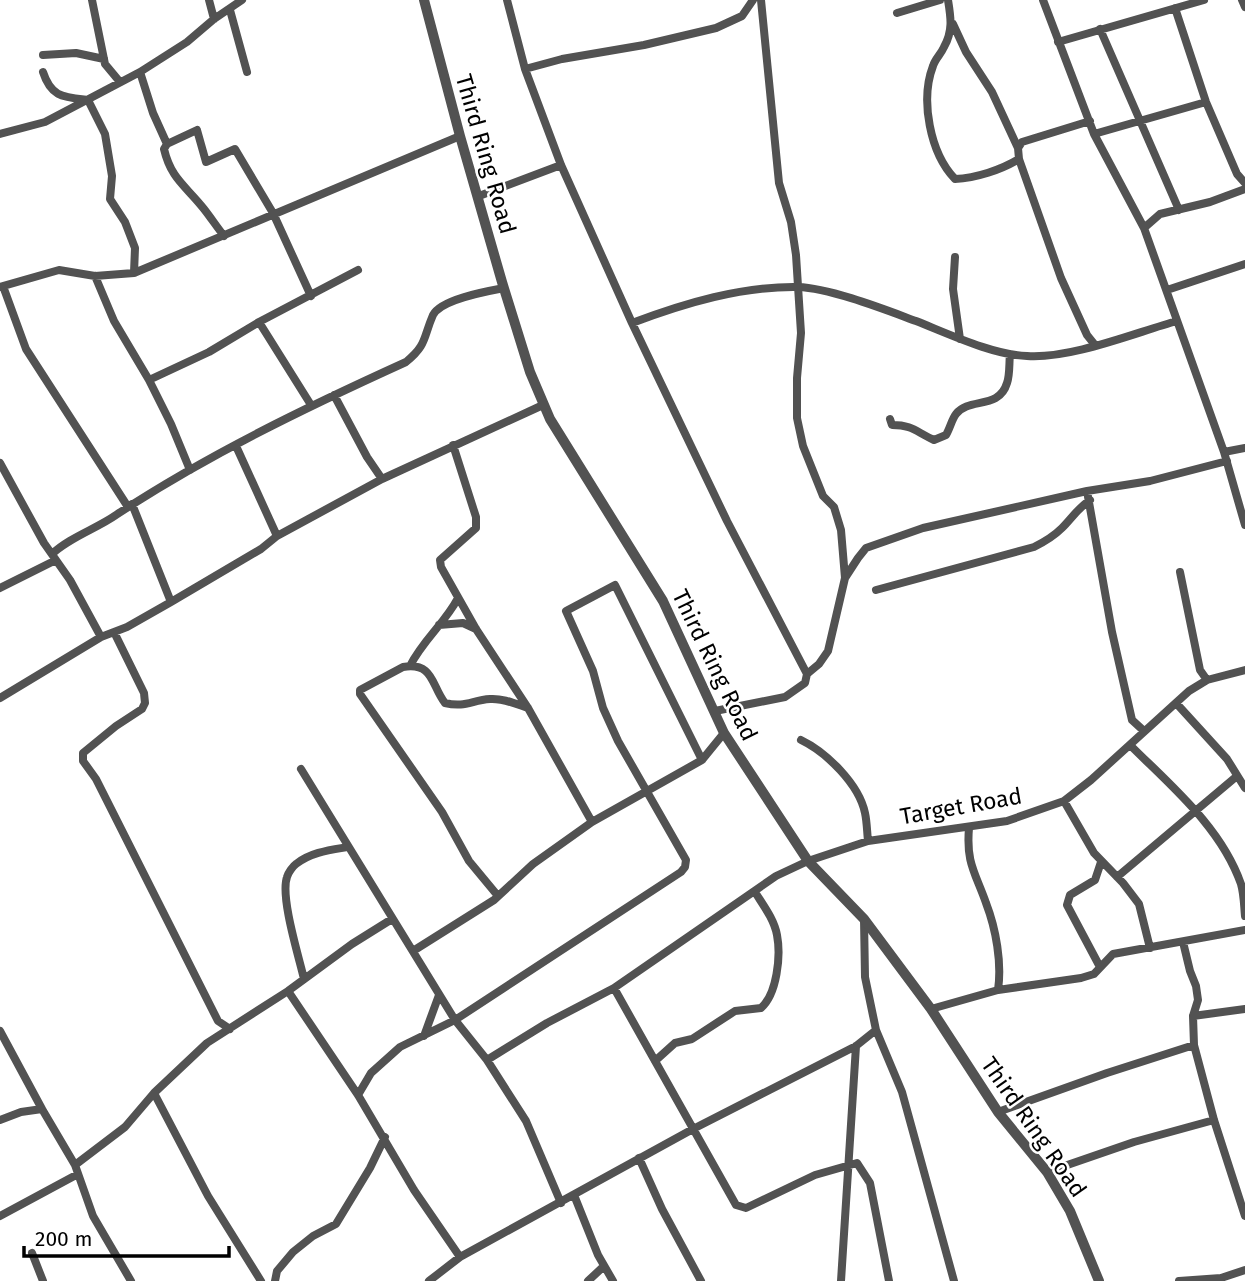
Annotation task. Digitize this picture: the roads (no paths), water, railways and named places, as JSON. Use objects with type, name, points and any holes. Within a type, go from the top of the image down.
[{"type":"street","points":[[92,0],[105,64],[120,82]]},
{"type":"street","points":[[209,0],[214,19]]},
{"type":"street","points":[[0,134],[45,122],[140,72],[187,42],[242,0]]},
{"type":"street","name":"Third Ring Road","points":[[424,0],[504,288],[543,405],[663,601],[723,733],[808,862],[864,919],[931,1009],[998,1112],[1047,1172],[1070,1211],[1100,1281]]},
{"type":"street","points":[[507,0],[525,69],[561,165],[632,323],[727,521],[807,674]]},
{"type":"street","points":[[525,69],[716,28],[742,16],[753,0]]},
{"type":"street","points":[[715,711],[785,697],[805,683],[807,674],[819,664],[828,651],[845,578],[841,530],[834,507],[823,496],[803,446],[797,418],[801,333],[799,287],[791,222],[779,183],[761,0]]},
{"type":"street","points":[[897,13],[940,0]]},
{"type":"street","points":[[948,0],[953,24],[966,52],[992,92],[1018,148],[1019,159],[1061,278],[1087,335],[1095,345]]},
{"type":"street","points":[[1043,0],[1094,134],[1144,228],[1226,457],[1245,525]]},
{"type":"street","points":[[1166,0],[1172,8],[1233,167],[1245,183]]},
{"type":"street","points":[[1058,42],[1204,0]]},
{"type":"street","points":[[1242,0],[1245,7]]},
{"type":"street","points":[[230,10],[247,72]]},
{"type":"street","points":[[953,24],[945,46],[933,65],[927,100],[930,128],[945,168],[955,179],[966,179],[1019,159]]},
{"type":"street","points":[[1100,29],[1179,210]]},
{"type":"street","points":[[43,55],[76,53],[104,59]]},
{"type":"street","points":[[43,72],[48,87],[63,97],[88,100]]},
{"type":"street","points":[[140,72],[153,113],[167,144]]},
{"type":"street","points":[[88,100],[106,134],[113,176],[110,199],[125,222],[135,248],[134,273]]},
{"type":"street","points":[[1094,134],[1206,102]]},
{"type":"street","points":[[1018,148],[1022,142],[1090,121]]},
{"type":"street","points":[[224,236],[202,207],[178,183],[169,167],[164,149],[167,144],[197,130],[206,162],[235,149],[273,213],[311,296]]},
{"type":"street","points":[[171,603],[130,506],[26,349],[1,286],[60,270],[95,276],[134,273],[460,136]]},
{"type":"street","points":[[479,196],[561,165]]},
{"type":"street","points":[[1144,228],[1160,214],[1210,202],[1245,189]]},
{"type":"street","points":[[955,257],[953,289],[960,339]]},
{"type":"street","points":[[1167,290],[1245,264]]},
{"type":"street","points":[[149,380],[209,352],[358,270]]},
{"type":"street","points":[[95,276],[114,321],[149,380],[190,470]]},
{"type":"street","points":[[632,323],[725,294],[799,287],[885,310],[1010,355],[1051,356],[1177,321]]},
{"type":"street","points":[[0,588],[54,557],[61,545],[100,525],[190,470],[311,405],[406,362],[419,351],[435,312],[440,309],[464,297],[504,288]]},
{"type":"street","points":[[260,322],[311,405]]},
{"type":"street","points":[[890,419],[892,425],[909,425],[934,440],[946,435],[956,414],[967,405],[982,404],[996,398],[1004,388],[1008,382],[1010,355]]},
{"type":"street","points":[[334,395],[367,457],[383,479]]},
{"type":"street","points":[[0,698],[101,637],[171,603],[261,549],[277,536],[383,479],[543,405]]},
{"type":"street","points":[[453,445],[476,517],[476,528],[440,560],[441,567],[476,629],[528,708],[592,822]]},
{"type":"street","points":[[236,446],[277,536]]},
{"type":"street","points":[[845,578],[866,548],[892,537],[1150,481],[1226,457],[1245,448]]},
{"type":"street","points":[[0,463],[44,543],[101,637]]},
{"type":"street","points":[[876,590],[1034,547],[1063,528],[1088,496]]},
{"type":"street","points":[[1088,496],[1112,632],[1132,720],[1144,731]]},
{"type":"street","points":[[1180,572],[1200,670],[1207,680]]},
{"type":"street","points":[[358,1095],[370,1073],[408,1042],[455,1020],[685,867],[686,860],[618,741],[603,708],[593,671],[566,611],[615,585],[702,760]]},
{"type":"street","points":[[410,666],[418,650],[449,615],[458,598]]},
{"type":"street","points":[[439,625],[463,623],[476,629]]},
{"type":"street","points":[[114,632],[144,693],[145,703],[142,709],[83,753],[83,761],[96,779],[218,1021],[230,1029]]},
{"type":"street","points":[[498,896],[469,861],[442,812],[360,694],[360,690],[403,667],[410,666],[422,668],[430,674],[446,703],[463,706],[489,699],[505,700],[528,708]]},
{"type":"street","name":"Target Road","points":[[487,1060],[547,1023],[614,988],[776,876],[868,841],[1007,821],[1064,801],[1189,691],[1207,680],[1245,670]]},
{"type":"street","points":[[1176,703],[1219,750],[1245,788]]},
{"type":"street","points":[[413,951],[498,896],[533,864],[592,822],[702,760],[723,733]]},
{"type":"street","points":[[801,740],[819,749],[849,782],[865,811],[868,841]]},
{"type":"street","points":[[1130,745],[1196,811],[1232,862],[1242,887],[1245,916]]},
{"type":"street","points":[[301,769],[439,995],[487,1060],[526,1121],[561,1203]]},
{"type":"street","points":[[1116,877],[1237,776]]},
{"type":"street","points":[[1064,801],[1101,862],[1139,904],[1150,948]]},
{"type":"street","points":[[969,828],[967,850],[975,878],[987,904],[998,955],[998,990]]},
{"type":"street","points":[[304,979],[290,921],[287,875],[296,864],[319,852],[348,847]]},
{"type":"street","points":[[1100,967],[1067,905],[1070,895],[1095,880],[1101,862]]},
{"type":"street","points":[[655,1061],[675,1043],[692,1039],[736,1011],[761,1008],[769,997],[776,979],[777,935],[771,918],[755,892]]},
{"type":"street","points":[[0,1216],[76,1170],[125,1127],[154,1093],[206,1044],[392,919]]},
{"type":"street","points":[[864,919],[866,977],[876,1030],[902,1092],[954,1281]]},
{"type":"street","points":[[931,1009],[998,990],[1081,978],[1094,974],[1113,954],[1245,930]]},
{"type":"street","points":[[1183,942],[1198,1000],[1193,1016],[1194,1045],[1214,1120],[1245,1216]]},
{"type":"street","points":[[614,988],[729,1194],[740,1208],[746,1208],[815,1175],[857,1163],[870,1183],[889,1281]]},
{"type":"street","points":[[288,991],[358,1095],[415,1190],[460,1257]]},
{"type":"street","points":[[424,1036],[439,995]]},
{"type":"street","points":[[1193,1016],[1245,1009]]},
{"type":"street","points":[[429,1281],[460,1257],[692,1129],[856,1046],[876,1030]]},
{"type":"street","points":[[0,1031],[76,1170],[93,1216],[131,1281]]},
{"type":"street","points":[[998,1112],[1117,1069],[1194,1045]]},
{"type":"street","points":[[841,1281],[856,1046]]},
{"type":"street","points":[[154,1093],[208,1196],[261,1281]]},
{"type":"street","points":[[0,1120],[21,1112],[42,1109]]},
{"type":"street","points":[[1047,1172],[1134,1142],[1214,1120]]},
{"type":"street","points":[[275,1281],[276,1271],[293,1252],[313,1236],[336,1224],[370,1168],[385,1137]]},
{"type":"street","points":[[639,1158],[662,1209],[701,1281]]},
{"type":"street","points":[[574,1195],[603,1267],[613,1281]]},
{"type":"street","points":[[32,1253],[43,1281]]},
{"type":"street","points":[[588,1281],[603,1267]]},
{"type":"street","points":[[1179,1281],[1221,1278],[1245,1270]]}]
